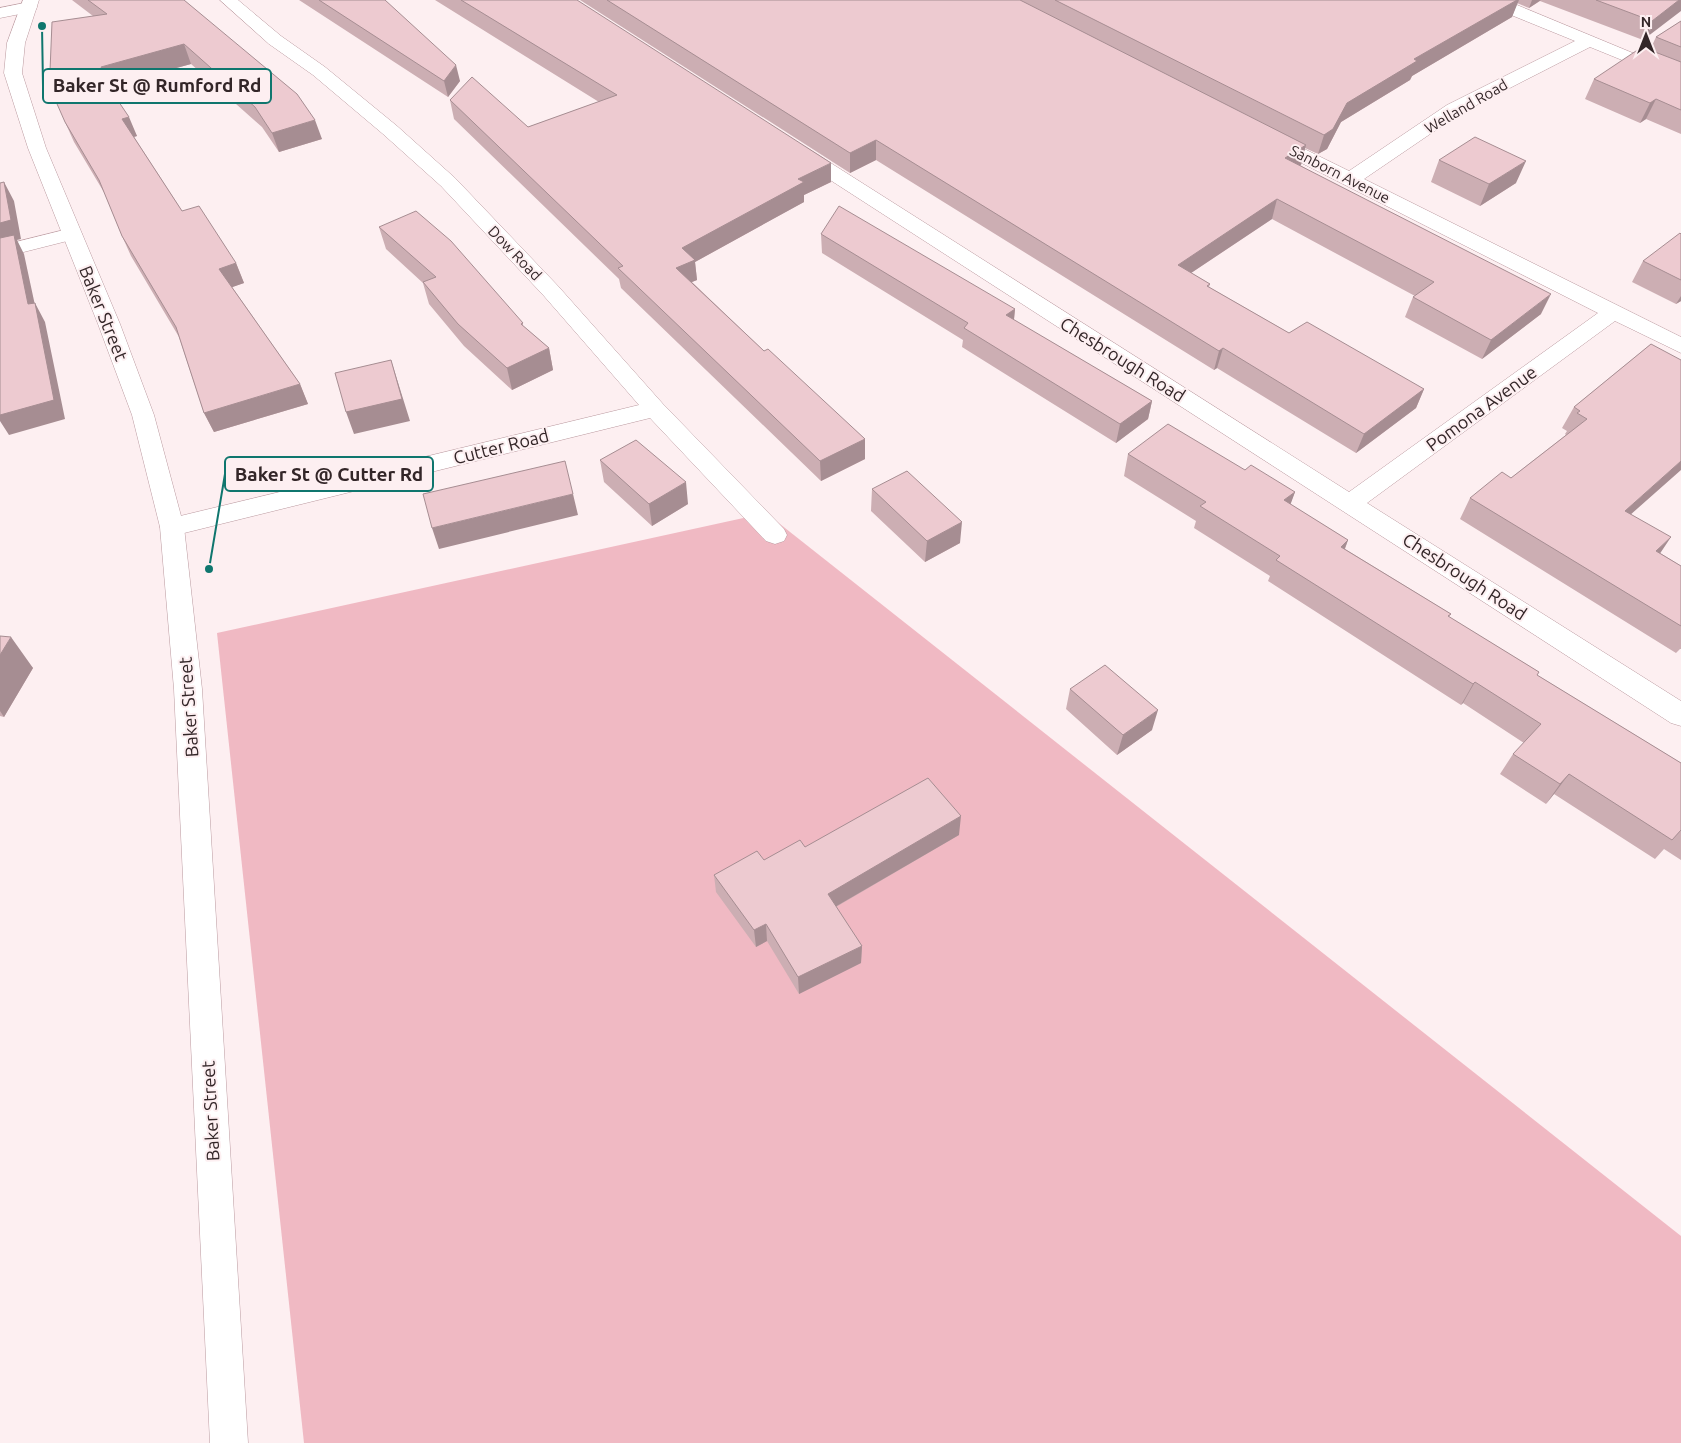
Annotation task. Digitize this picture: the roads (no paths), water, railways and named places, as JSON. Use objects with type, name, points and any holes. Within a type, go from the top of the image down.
[{"type":"street","name":"Dow Road","points":[[228,0],[275,40],[319,71],[390,130],[448,182],[551,291],[655,409],[775,535]]},
{"type":"street","points":[[1490,0],[1681,79]]},
{"type":"street","points":[[0,13],[30,4]]},
{"type":"street","name":"Baker Street","points":[[30,4],[16,43],[13,73],[37,148],[143,415],[172,527],[188,689],[216,1237],[229,1443]]},
{"type":"street","name":"Welland Road","points":[[1349,180],[1454,109],[1588,41]]},
{"type":"street","name":"Sanborn Avenue","points":[[1253,130],[1612,313],[1681,346]]},
{"type":"street","name":"Chesbrough Road","points":[[786,143],[1080,333],[1351,503],[1681,715]]},
{"type":"street","points":[[0,252],[72,234]]},
{"type":"street","name":"Pomona Avenue","points":[[1351,503],[1612,313]]},
{"type":"street","name":"Cutter Road","points":[[172,527],[655,409]]},
{"type":"place","name":"Baker St @ Rumford Rd","points":[[42,26]]},
{"type":"place","name":"Baker St @ Cutter Rd","points":[[209,569]]}]
